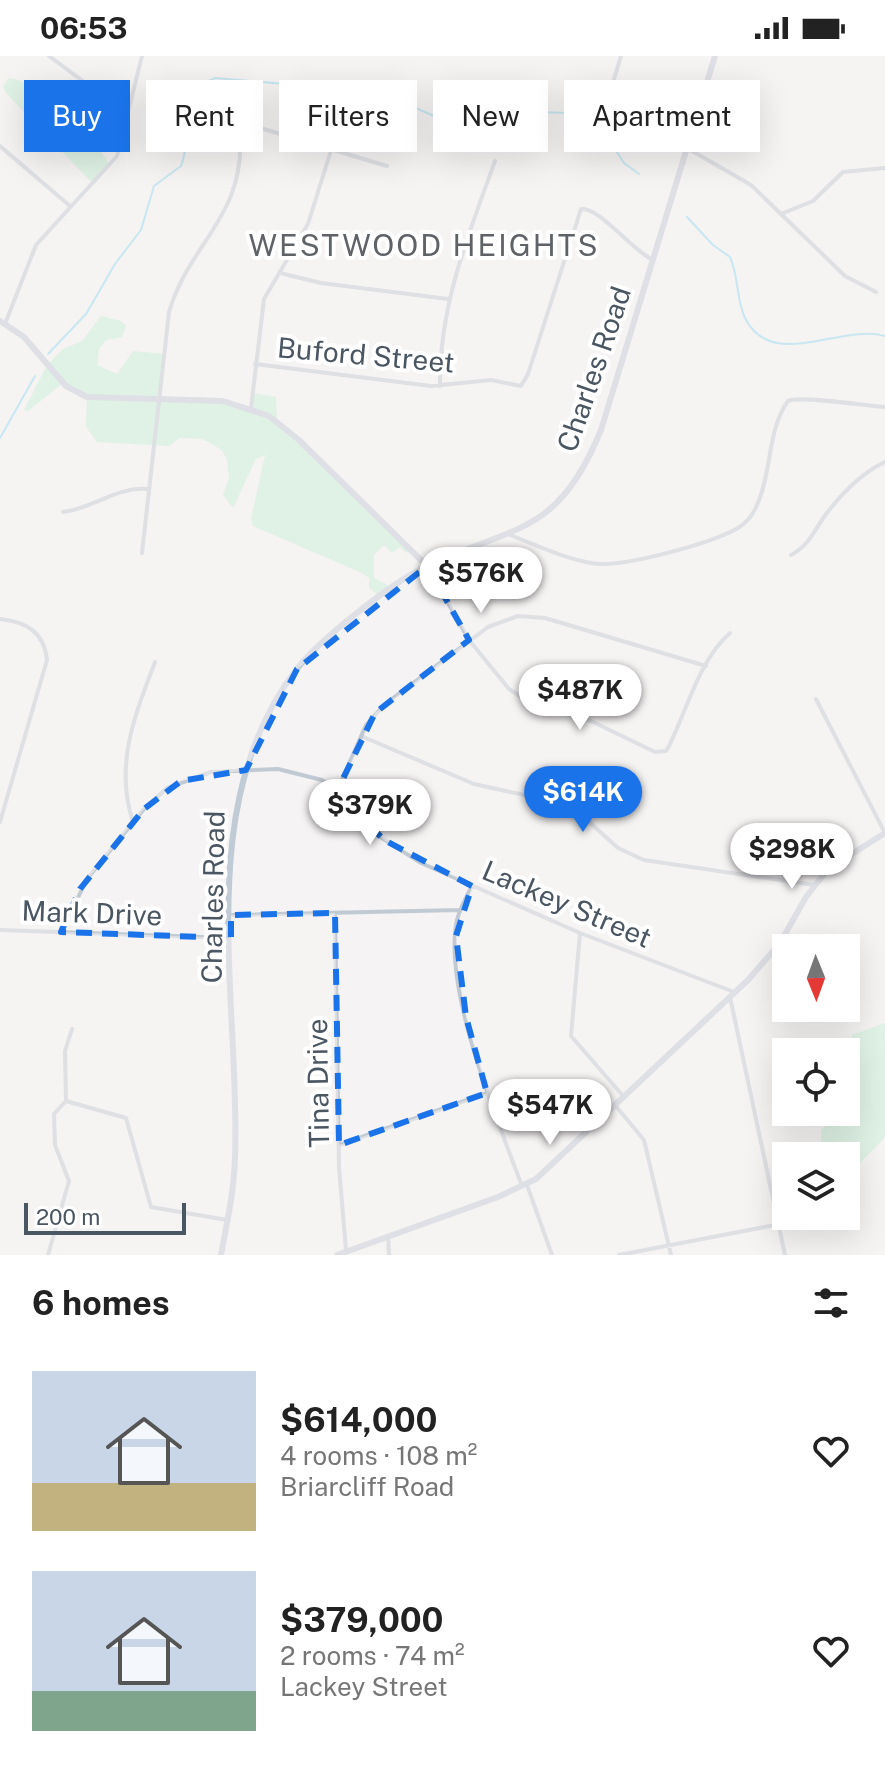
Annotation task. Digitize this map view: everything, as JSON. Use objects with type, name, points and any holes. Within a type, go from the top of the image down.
[{"type":"street","points":[[49,56],[82,80]]},
{"type":"street","points":[[130,106],[142,56]]},
{"type":"street","points":[[614,80],[621,56]]},
{"type":"street","name":"Charles Road","points":[[708,80],[715,56]]},
{"type":"street","points":[[142,553],[158,400],[174,295],[227,207],[239,181],[240,132],[244,127],[257,127],[279,133]]},
{"type":"street","points":[[0,146],[70,206]]},
{"type":"street","points":[[115,152],[110,166],[36,245],[2,323],[24,337],[52,372],[75,392],[110,400],[223,401],[251,408],[277,421],[427,566],[469,640],[509,689],[521,698],[591,721],[661,753],[669,746],[718,644],[730,633]]},
{"type":"street","points":[[251,408],[264,299],[314,209],[331,152]]},
{"type":"street","points":[[346,152],[387,166]]},
{"type":"street","name":"Charles Road","points":[[221,1255],[235,1159],[231,938],[233,817],[246,770],[276,702],[297,669],[373,604],[427,566],[510,535],[557,502],[588,460],[601,430],[686,152]]},
{"type":"street","points":[[694,152],[751,185],[845,276],[876,292]]},
{"type":"street","points":[[440,386],[440,358],[448,299],[495,161]]},
{"type":"street","points":[[781,214],[813,201],[843,172],[885,168]]},
{"type":"street","name":"Buford Street","points":[[255,364],[440,386],[491,380],[521,386],[528,374],[581,209],[595,212],[627,245],[653,260]]},
{"type":"street","points":[[280,273],[321,283],[448,299]]},
{"type":"street","points":[[510,535],[577,560],[601,564],[636,561],[733,530],[754,512],[781,413],[788,401],[802,396],[825,402],[885,407]]},
{"type":"street","points":[[791,555],[804,548],[840,498],[869,471],[885,462]]},
{"type":"street","points":[[63,512],[81,509],[132,490],[147,489]]},
{"type":"street","points":[[337,791],[361,736],[375,713],[469,640],[502,620],[534,616],[706,666]]},
{"type":"street","points":[[0,619],[30,627],[39,634],[47,660],[0,822]]},
{"type":"street","points":[[133,822],[124,778],[127,745],[155,662]]},
{"type":"street","points":[[337,1255],[524,1186],[550,1168],[732,995],[780,943],[814,885],[840,860],[885,833],[816,699]]},
{"type":"street","points":[[361,736],[474,784],[561,803],[577,811],[618,848],[644,860],[814,885]]},
{"type":"street","name":"Lackey Street","points":[[61,932],[80,889],[133,822],[156,797],[181,781],[211,772],[246,770],[310,774],[337,791],[384,840],[472,886],[732,995]]},
{"type":"street","points":[[472,886],[460,910],[456,936],[470,1036],[487,1093],[552,1255]]},
{"type":"street","points":[[231,915],[460,910]]},
{"type":"street","name":"Tina Drive","points":[[335,913],[339,1145],[346,1251]]},
{"type":"street","name":"Mark Drive","points":[[0,930],[231,938]]},
{"type":"street","points":[[580,933],[571,1036],[577,1047],[624,1097]]},
{"type":"street","points":[[732,995],[772,1193]]},
{"type":"street","points":[[48,1255],[69,1181],[53,1131],[54,1114],[66,1101],[65,1051],[72,1029]]},
{"type":"street","points":[[339,1145],[487,1093]]},
{"type":"street","points":[[66,1101],[126,1118],[151,1207],[227,1220]]},
{"type":"street","points":[[615,1105],[644,1140],[671,1255]]},
{"type":"street","points":[[619,1255],[772,1224]]},
{"type":"street","points":[[780,1230],[785,1255]]},
{"type":"street","points":[[388,1236],[389,1255]]},
{"type":"highlighted area","points":[[427,566],[469,640],[375,713],[337,791],[384,840],[472,886],[456,936],[466,1017],[487,1093],[339,1145],[335,913],[231,915],[231,938],[61,932],[80,889],[144,809],[181,781],[246,770],[297,669]]},
{"type":"green space","points":[[9,78],[24,83],[24,112],[6,93],[3,86]]},
{"type":"green space","points":[[62,152],[102,152],[110,166],[94,185]]},
{"type":"green space","points":[[101,316],[121,321],[126,326],[122,337],[106,340],[99,349],[97,365],[117,374],[133,351],[164,354],[158,399],[201,399],[250,408],[252,393],[276,397],[277,421],[411,549],[406,553],[400,547],[392,553],[384,545],[374,555],[374,578],[393,588],[381,597],[369,588],[369,578],[362,573],[253,526],[251,519],[265,455],[256,459],[233,508],[223,495],[229,478],[227,460],[222,450],[203,439],[179,438],[170,446],[97,442],[86,427],[87,397],[63,383],[28,411],[24,410],[47,365],[63,349],[82,341]]},
{"type":"green space","points":[[885,1023],[885,1137],[860,1163],[860,1142],[821,1142],[824,1126],[860,1126],[860,1038],[852,1038],[852,1035]]},
{"type":"waterway","points":[[48,354],[86,314],[115,264],[141,230],[154,186],[181,166],[191,104],[203,85],[215,78],[342,89],[402,102],[434,116],[461,110],[569,113],[589,119],[607,137],[624,163],[639,174]]},
{"type":"waterway","points":[[687,217],[713,245],[730,257],[742,311],[757,334],[772,342],[790,344],[849,335],[885,336]]},
{"type":"waterway","points":[[0,438],[35,376]]},
{"type":"district","name":"WESTWOOD HEIGHTS","points":[[424,246]]}]
